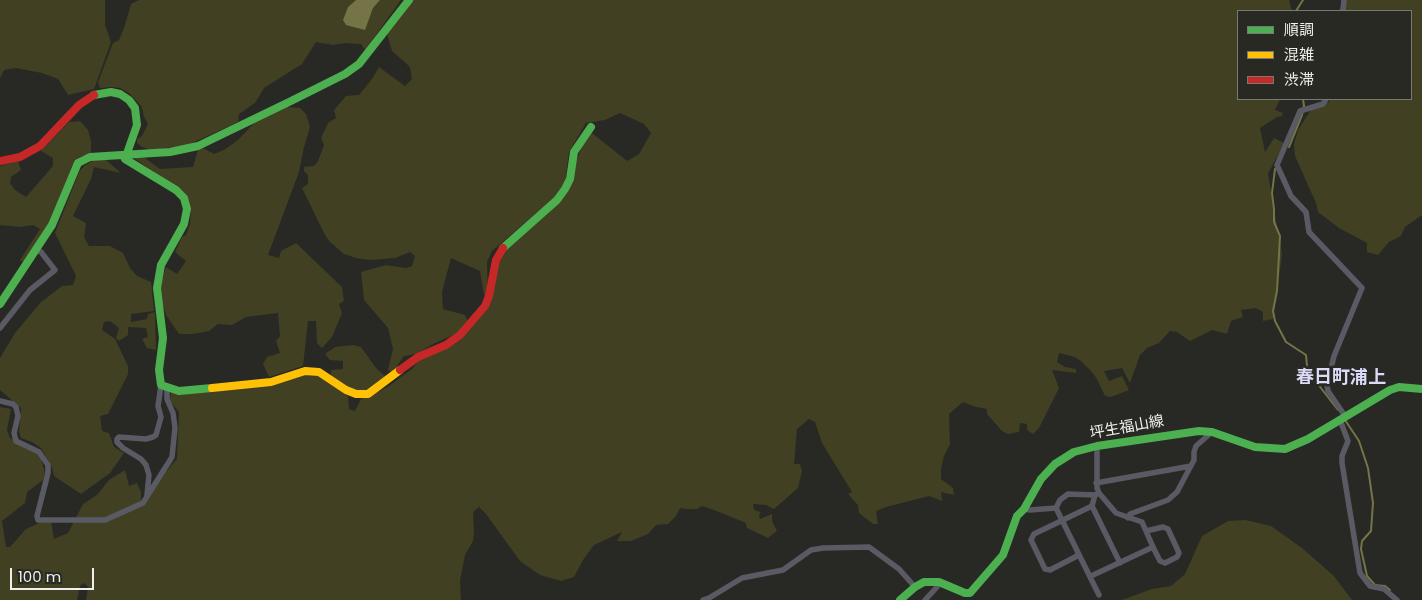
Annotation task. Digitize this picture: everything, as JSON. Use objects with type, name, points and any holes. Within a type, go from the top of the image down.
[{"type":"street","points":[[0,304],[3,294],[37,250],[52,225],[78,163],[90,157],[170,152],[198,146],[345,74],[359,64],[409,0]]},
{"type":"street","points":[[0,161],[30,152],[50,136],[79,106],[96,94],[103,92],[120,94],[129,100],[135,108],[137,116],[125,159],[176,190],[184,198],[187,209],[184,224],[161,265],[157,288],[163,338],[159,370],[173,413],[175,428],[172,457],[143,503],[105,520],[38,520],[37,516],[48,473],[48,464],[39,452],[16,441],[14,433],[18,416],[16,407],[13,404],[0,401]]},
{"type":"street","points":[[1325,100],[1323,104],[1304,110],[1277,168],[1291,196],[1306,212],[1309,232],[1362,288],[1337,349],[1327,385],[1328,391],[1343,418],[1348,441],[1342,456],[1342,463],[1360,573],[1370,586],[1384,589],[1397,600]]},
{"type":"street","points":[[164,386],[180,390],[250,385],[271,382],[305,371],[319,372],[346,390],[356,394],[368,394],[418,357],[437,350],[460,335],[485,306],[490,296],[496,260],[502,249],[557,200],[570,179],[574,152],[591,127]]},
{"type":"street","points":[[0,328],[30,290],[55,270],[41,252],[37,250]]},
{"type":"street","points":[[146,497],[149,476],[146,465],[141,459],[123,448],[117,442],[117,439],[119,437],[146,439],[156,434],[161,417],[158,406],[164,386]]},
{"type":"street","name":"坪生福山線","points":[[939,582],[970,596],[1003,555],[1017,516],[1024,509],[1042,479],[1055,464],[1074,452],[1097,446],[1199,431],[1212,432],[1255,447],[1285,449],[1308,439],[1390,390],[1399,387],[1422,389]]},
{"type":"street","points":[[1128,518],[1130,514],[1168,500],[1177,492],[1191,466],[1196,446],[1212,432]]},
{"type":"street","points":[[1079,555],[1050,570],[1045,569],[1031,540],[1034,534],[1092,506],[1097,494],[1097,446]]},
{"type":"street","points":[[1096,483],[1191,466]]},
{"type":"street","points":[[1056,508],[1060,500],[1068,494],[1097,494],[1116,513],[1142,522],[1146,532],[1160,561],[1165,563],[1177,557],[1179,552],[1168,529],[1163,527],[1146,532]]},
{"type":"street","points":[[1092,506],[1120,563]]},
{"type":"street","points":[[1024,509],[1056,508]]},
{"type":"street","points":[[1056,508],[1099,595]]},
{"type":"street","points":[[702,600],[709,598],[742,578],[783,570],[811,550],[823,548],[869,547],[899,569],[915,587]]},
{"type":"street","points":[[1091,576],[1153,547]]},
{"type":"street","points":[[900,600],[924,582],[939,582],[925,600]]},
{"type":"shaded area","points":[[0,0],[105,0],[105,25],[111,42],[94,89],[68,95],[58,79],[42,73],[16,68],[4,70],[0,78]]},
{"type":"shaded area","points":[[139,0],[356,0],[348,7],[364,30],[373,8],[380,0],[401,0],[365,50],[361,44],[345,43],[333,45],[316,42],[302,64],[264,88],[255,103],[239,114],[238,122],[188,145],[151,150],[137,143],[137,139],[142,136],[148,124],[142,107],[129,93],[120,88],[100,88],[98,82],[113,43],[119,40],[131,4]]},
{"type":"shaded area","points":[[356,0],[380,0],[373,8],[365,30],[346,25],[343,20],[348,7]]},
{"type":"shaded area","points":[[412,0],[1289,0],[1292,10],[1237,10],[1237,100],[1280,100],[1275,110],[1283,113],[1282,116],[1277,117],[1260,128],[1265,152],[1274,138],[1284,143],[1268,174],[1282,255],[1273,319],[1263,321],[1263,312],[1256,308],[1241,310],[1243,317],[1231,321],[1227,334],[1212,330],[1190,341],[1177,332],[1170,331],[1159,343],[1147,348],[1140,355],[1130,383],[1122,368],[1104,371],[1109,381],[1122,376],[1129,390],[1111,397],[1105,396],[1097,379],[1082,362],[1075,357],[1059,353],[1057,362],[1065,367],[1076,369],[1076,373],[1052,370],[1059,388],[1039,428],[1033,434],[1027,430],[1027,424],[1020,423],[1019,432],[1008,434],[1002,431],[987,414],[987,409],[963,402],[949,414],[950,444],[944,456],[941,469],[941,479],[953,488],[954,495],[941,492],[942,501],[929,496],[886,507],[876,511],[878,524],[873,524],[859,513],[858,505],[848,494],[852,492],[822,443],[815,422],[809,419],[797,429],[794,464],[800,464],[802,471],[798,488],[774,509],[766,505],[753,504],[754,510],[761,512],[759,515],[760,519],[772,514],[772,521],[777,531],[768,538],[747,528],[746,523],[714,510],[702,506],[697,509],[680,508],[676,516],[668,524],[656,525],[648,534],[631,541],[617,541],[622,532],[594,545],[574,577],[561,581],[540,575],[520,561],[479,507],[473,512],[473,541],[465,555],[460,581],[461,600],[86,600],[88,587],[84,583],[80,586],[77,600],[0,600],[0,407],[11,409],[7,430],[10,438],[40,455],[45,473],[43,480],[27,492],[25,503],[2,521],[6,547],[10,547],[26,529],[41,522],[51,521],[54,539],[68,533],[83,504],[97,495],[109,480],[125,470],[129,486],[137,483],[141,492],[141,505],[147,502],[164,474],[177,459],[179,412],[170,401],[171,392],[228,390],[304,373],[319,374],[348,396],[349,409],[355,411],[361,399],[386,388],[412,369],[420,359],[438,352],[487,308],[498,261],[504,250],[559,202],[582,147],[592,133],[627,161],[639,154],[651,133],[644,124],[620,113],[605,120],[586,123],[569,152],[565,183],[556,196],[492,251],[487,262],[488,296],[484,295],[480,271],[451,258],[442,292],[443,309],[465,315],[469,324],[456,334],[416,354],[404,356],[392,373],[388,370],[393,349],[388,328],[364,300],[361,272],[386,265],[406,268],[412,266],[415,256],[410,252],[395,258],[370,260],[344,254],[325,235],[302,188],[308,184],[308,175],[304,171],[304,167],[314,166],[318,161],[324,145],[321,138],[328,123],[336,118],[334,110],[346,96],[359,95],[379,67],[405,86],[412,79],[410,67],[392,51],[387,34]]},
{"type":"shaded area","points":[[1342,0],[1422,0],[1422,215],[1405,227],[1401,236],[1389,242],[1378,255],[1367,252],[1367,243],[1339,228],[1318,212],[1316,203],[1295,156],[1294,144],[1298,130],[1314,105],[1329,102],[1329,100],[1412,100],[1412,10],[1339,10]]},
{"type":"shaded area","points":[[287,107],[300,108],[306,114],[310,127],[299,172],[268,255],[279,258],[281,251],[296,243],[342,287],[344,301],[339,304],[342,313],[332,337],[322,348],[317,343],[316,321],[308,321],[303,366],[269,377],[263,364],[267,357],[280,353],[276,341],[280,336],[278,313],[246,317],[232,325],[218,324],[209,331],[193,334],[179,334],[166,315],[160,296],[160,287],[166,267],[177,274],[186,261],[175,252],[182,237],[186,235],[190,224],[191,210],[184,193],[134,158],[145,158],[160,169],[193,167],[198,150],[203,148],[214,154],[224,150],[238,140],[254,123]]},
{"type":"shaded area","points":[[80,121],[88,130],[91,141],[91,154],[80,157],[76,163],[50,223],[25,263],[20,260],[40,229],[33,225],[20,227],[0,225],[0,166],[18,161],[21,170],[11,177],[10,183],[15,190],[26,197],[53,166],[53,158],[41,151],[69,122]]},
{"type":"shaded area","points":[[105,159],[121,173],[94,167],[91,179],[73,216],[86,223],[84,237],[89,246],[110,246],[123,253],[130,268],[137,276],[151,282],[154,311],[131,314],[131,322],[147,319],[148,314],[155,312],[156,350],[147,348],[142,339],[148,337],[146,328],[128,327],[128,335],[119,341],[116,338],[119,328],[110,321],[104,322],[102,330],[115,339],[128,366],[128,374],[108,414],[100,416],[102,431],[109,433],[114,447],[124,453],[110,473],[81,494],[54,476],[52,467],[41,448],[21,438],[19,432],[21,408],[0,390],[0,358],[15,333],[41,302],[62,286],[73,285],[76,276],[55,233],[79,172],[84,166],[94,160]]},
{"type":"shaded area","points":[[354,345],[361,347],[376,368],[385,376],[384,381],[364,392],[351,389],[331,376],[331,370],[343,369],[343,361],[330,360],[325,354],[335,347]]},
{"type":"shaded area","points":[[1245,520],[1271,526],[1302,548],[1334,576],[1352,600],[1122,600],[1152,589],[1171,586],[1185,574],[1202,536],[1228,521]]},
{"type":"waterway","points":[[1297,10],[1303,0]]},
{"type":"waterway","points":[[1289,147],[1302,115],[1303,100]]},
{"type":"waterway","points":[[1275,169],[1272,193],[1274,222],[1280,236],[1277,291],[1273,311],[1275,321],[1286,342],[1306,355],[1310,374],[1338,410]]},
{"type":"waterway","points":[[1345,420],[1359,441],[1368,468],[1373,503],[1371,531],[1362,541],[1361,549],[1367,576],[1375,585],[1385,586],[1390,590]]},
{"type":"traffic: fast","points":[[0,304],[52,225],[78,163],[90,157],[170,152],[198,146],[289,102],[345,74],[359,64],[409,0]]},
{"type":"traffic: fast","points":[[94,95],[111,92],[120,94],[129,100],[135,108],[137,125],[125,159],[176,190],[184,198],[187,209],[184,224],[161,265],[157,288],[163,338],[159,370],[161,385],[179,391],[212,388]]},
{"type":"traffic: fast","points":[[503,248],[557,200],[570,179],[574,152],[591,127]]},
{"type":"traffic: fast","points":[[900,600],[924,582],[939,582],[965,593],[970,593],[1003,555],[1017,516],[1024,509],[1041,479],[1055,464],[1074,452],[1097,446],[1199,431],[1212,432],[1255,447],[1285,449],[1308,439],[1390,390],[1399,387],[1422,389]]},
{"type":"traffic: slow","points":[[212,388],[271,382],[305,371],[319,372],[346,390],[356,394],[368,394],[400,370]]},
{"type":"traffic: jam","points":[[0,161],[20,157],[40,146],[79,105],[94,95]]},
{"type":"traffic: jam","points":[[400,370],[418,357],[446,345],[460,335],[485,306],[489,296],[496,260],[503,248]]},
{"type":"district","name":"春日町浦上","points":[[1341,378]]}]
